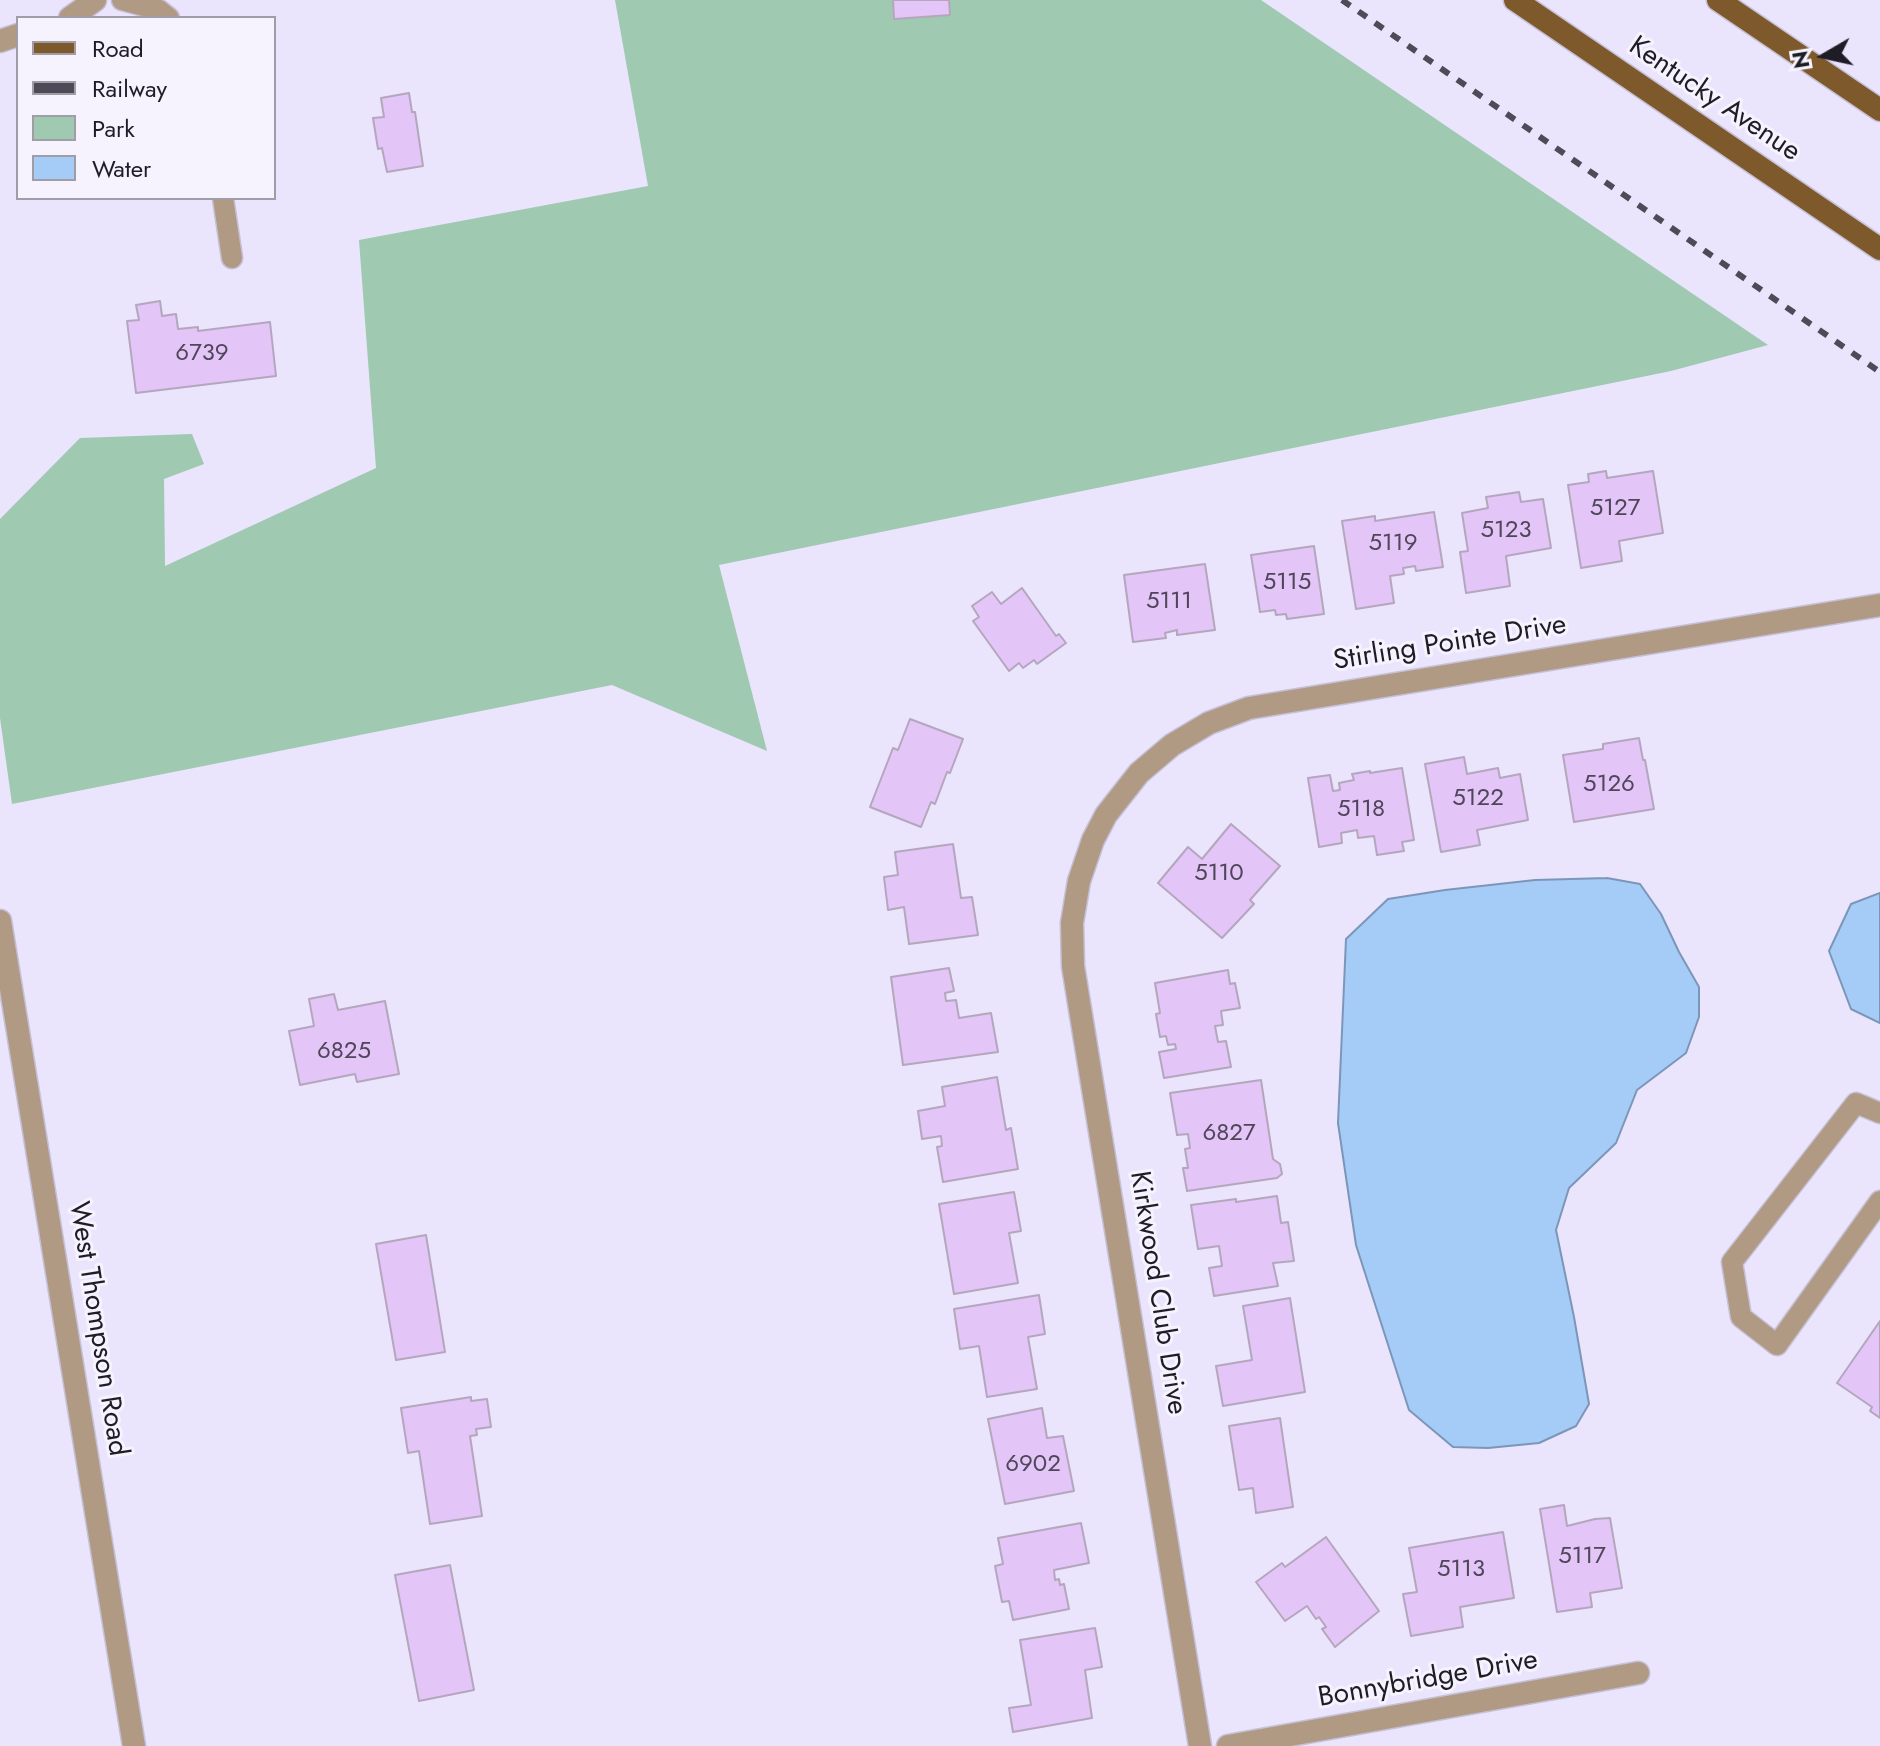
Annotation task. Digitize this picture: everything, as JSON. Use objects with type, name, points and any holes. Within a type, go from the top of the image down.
[{"type":"main road","name":"Kentucky Avenue","points":[[1515,0],[1880,249]]},
{"type":"main road","points":[[1718,0],[1880,110]]},
{"type":"street","points":[[73,16],[95,0]]},
{"type":"street","name":"Stirling Pointe Drive","points":[[1090,850],[1106,815],[1139,773],[1196,730],[1238,711],[1880,605]]},
{"type":"street","name":"Kirkwood Club Drive","points":[[1090,850],[1076,895],[1071,938],[1073,966],[1200,1746]]},
{"type":"street","name":"West Thompson Road","points":[[0,921],[134,1746]]},
{"type":"street","name":"Bonnybridge Drive","points":[[1228,1746],[1638,1673]]},
{"type":"lane","points":[[122,0],[159,10],[166,16]]},
{"type":"lane","points":[[223,200],[232,258]]},
{"type":"lane","points":[[1880,1113],[1856,1103],[1732,1262],[1741,1317],[1777,1345],[1880,1201]]},
{"type":"green space","points":[[615,0],[1261,0],[1768,345],[1671,371],[719,565],[767,751],[612,685],[12,804],[0,718],[0,519],[80,438],[192,434],[204,464],[164,479],[165,566],[376,468],[359,240],[648,186]]},
{"type":"water","points":[[1607,878],[1640,884],[1661,914],[1699,987],[1699,1017],[1686,1053],[1637,1090],[1616,1143],[1569,1188],[1556,1230],[1589,1404],[1576,1426],[1539,1443],[1488,1448],[1453,1447],[1409,1410],[1356,1245],[1338,1123],[1346,939],[1388,899],[1535,880]]},
{"type":"water","points":[[1880,893],[1880,1023],[1851,1009],[1829,951],[1851,904]]},
{"type":"building","points":[[893,0],[949,0],[950,15],[894,19]]},
{"type":"building","points":[[409,93],[423,166],[387,172],[382,148],[378,149],[373,118],[384,117],[381,98]]},
{"type":"building","points":[[160,301],[162,316],[176,314],[178,329],[198,327],[198,331],[270,322],[276,376],[136,393],[127,321],[139,320],[136,305]]},
{"type":"building","points":[[1606,471],[1607,478],[1653,471],[1663,533],[1619,541],[1622,561],[1581,568],[1568,485],[1589,482],[1588,474]]},
{"type":"building","points":[[1519,492],[1521,502],[1543,499],[1551,548],[1506,556],[1510,586],[1466,593],[1460,552],[1468,551],[1462,513],[1488,508],[1486,497]]},
{"type":"building","points":[[1434,512],[1443,567],[1416,571],[1415,566],[1403,568],[1404,574],[1390,576],[1394,603],[1356,609],[1342,521],[1375,516],[1375,521]]},
{"type":"building","points":[[1314,546],[1324,614],[1287,619],[1286,614],[1276,615],[1275,610],[1260,612],[1251,555]]},
{"type":"building","points":[[1205,564],[1215,630],[1177,635],[1177,630],[1165,633],[1166,638],[1133,642],[1124,575]]},
{"type":"building","points":[[1022,588],[1056,636],[1059,634],[1066,643],[1037,664],[1034,660],[1023,668],[1019,663],[1009,671],[973,621],[979,617],[972,606],[992,592],[1001,604]]},
{"type":"building","points":[[910,719],[963,739],[950,773],[947,772],[935,804],[931,802],[921,827],[870,807],[893,748],[898,750]]},
{"type":"building","points":[[1639,738],[1654,809],[1574,822],[1563,755],[1603,749],[1603,744]]},
{"type":"building","points":[[1464,757],[1467,774],[1498,768],[1500,778],[1520,774],[1528,820],[1477,830],[1480,845],[1441,852],[1425,764]]},
{"type":"building","points":[[1402,768],[1414,840],[1402,842],[1404,851],[1377,855],[1374,836],[1358,838],[1357,830],[1341,833],[1342,843],[1319,847],[1308,778],[1330,775],[1333,791],[1340,790],[1339,783],[1354,780],[1352,774]]},
{"type":"building","points":[[1231,824],[1280,866],[1250,900],[1254,904],[1222,938],[1158,883],[1188,847],[1202,859]]},
{"type":"building","points":[[953,844],[961,898],[972,897],[978,935],[909,944],[904,907],[888,910],[884,877],[898,875],[895,852]]},
{"type":"building","points":[[949,968],[954,991],[945,993],[946,1001],[956,1000],[959,1018],[991,1013],[998,1052],[903,1065],[891,977]]},
{"type":"building","points":[[1228,970],[1230,984],[1235,983],[1240,1008],[1221,1011],[1223,1025],[1215,1026],[1218,1042],[1226,1041],[1231,1067],[1164,1078],[1159,1052],[1176,1049],[1175,1044],[1168,1045],[1166,1036],[1160,1037],[1155,983]]},
{"type":"building","points":[[334,994],[338,1010],[385,1001],[399,1074],[357,1082],[355,1074],[300,1085],[289,1031],[314,1026],[309,999]]},
{"type":"building","points":[[997,1077],[1006,1130],[1011,1128],[1018,1169],[943,1182],[937,1147],[942,1146],[941,1136],[922,1139],[918,1111],[945,1106],[942,1087]]},
{"type":"building","points":[[1261,1080],[1273,1159],[1280,1164],[1282,1174],[1277,1178],[1187,1191],[1183,1168],[1188,1168],[1185,1149],[1190,1148],[1188,1134],[1177,1135],[1170,1093]]},
{"type":"building","points":[[1014,1192],[1021,1231],[1009,1233],[1018,1283],[954,1294],[939,1204]]},
{"type":"building","points":[[1277,1196],[1281,1223],[1288,1222],[1294,1261],[1273,1263],[1278,1286],[1214,1296],[1209,1268],[1222,1266],[1219,1246],[1198,1249],[1191,1205]]},
{"type":"building","points":[[426,1235],[445,1352],[396,1360],[376,1244]]},
{"type":"building","points":[[1039,1295],[1045,1334],[1028,1337],[1037,1389],[987,1397],[979,1346],[960,1349],[954,1309]]},
{"type":"building","points":[[1290,1298],[1305,1392],[1223,1406],[1216,1366],[1252,1360],[1243,1306]]},
{"type":"building","points":[[1880,1321],[1880,1418],[1870,1411],[1872,1407],[1837,1383]]},
{"type":"building","points":[[471,1397],[471,1401],[487,1399],[491,1427],[476,1429],[477,1435],[470,1436],[482,1516],[430,1524],[419,1451],[408,1453],[401,1408]]},
{"type":"building","points":[[1042,1408],[1047,1438],[1063,1436],[1074,1491],[1005,1504],[988,1419]]},
{"type":"building","points":[[1280,1418],[1293,1507],[1256,1513],[1253,1488],[1239,1490],[1229,1426]]},
{"type":"building","points":[[1564,1505],[1567,1526],[1610,1518],[1622,1588],[1590,1593],[1592,1607],[1557,1612],[1540,1509]]},
{"type":"building","points":[[1081,1523],[1089,1563],[1054,1570],[1055,1580],[1059,1579],[1060,1585],[1064,1584],[1069,1609],[1013,1620],[1009,1601],[1002,1602],[995,1566],[1003,1564],[998,1538]]},
{"type":"building","points":[[1503,1532],[1514,1598],[1460,1607],[1463,1627],[1411,1636],[1403,1594],[1417,1592],[1409,1548]]},
{"type":"building","points":[[1326,1537],[1379,1611],[1335,1647],[1322,1629],[1326,1627],[1307,1606],[1285,1621],[1256,1582],[1282,1563],[1285,1567]]},
{"type":"building","points":[[450,1565],[474,1690],[419,1701],[395,1575]]},
{"type":"building","points":[[1095,1628],[1102,1667],[1085,1670],[1092,1718],[1013,1732],[1009,1708],[1031,1705],[1020,1640]]},
{"type":"railway","points":[[1342,0],[1880,372]]}]
